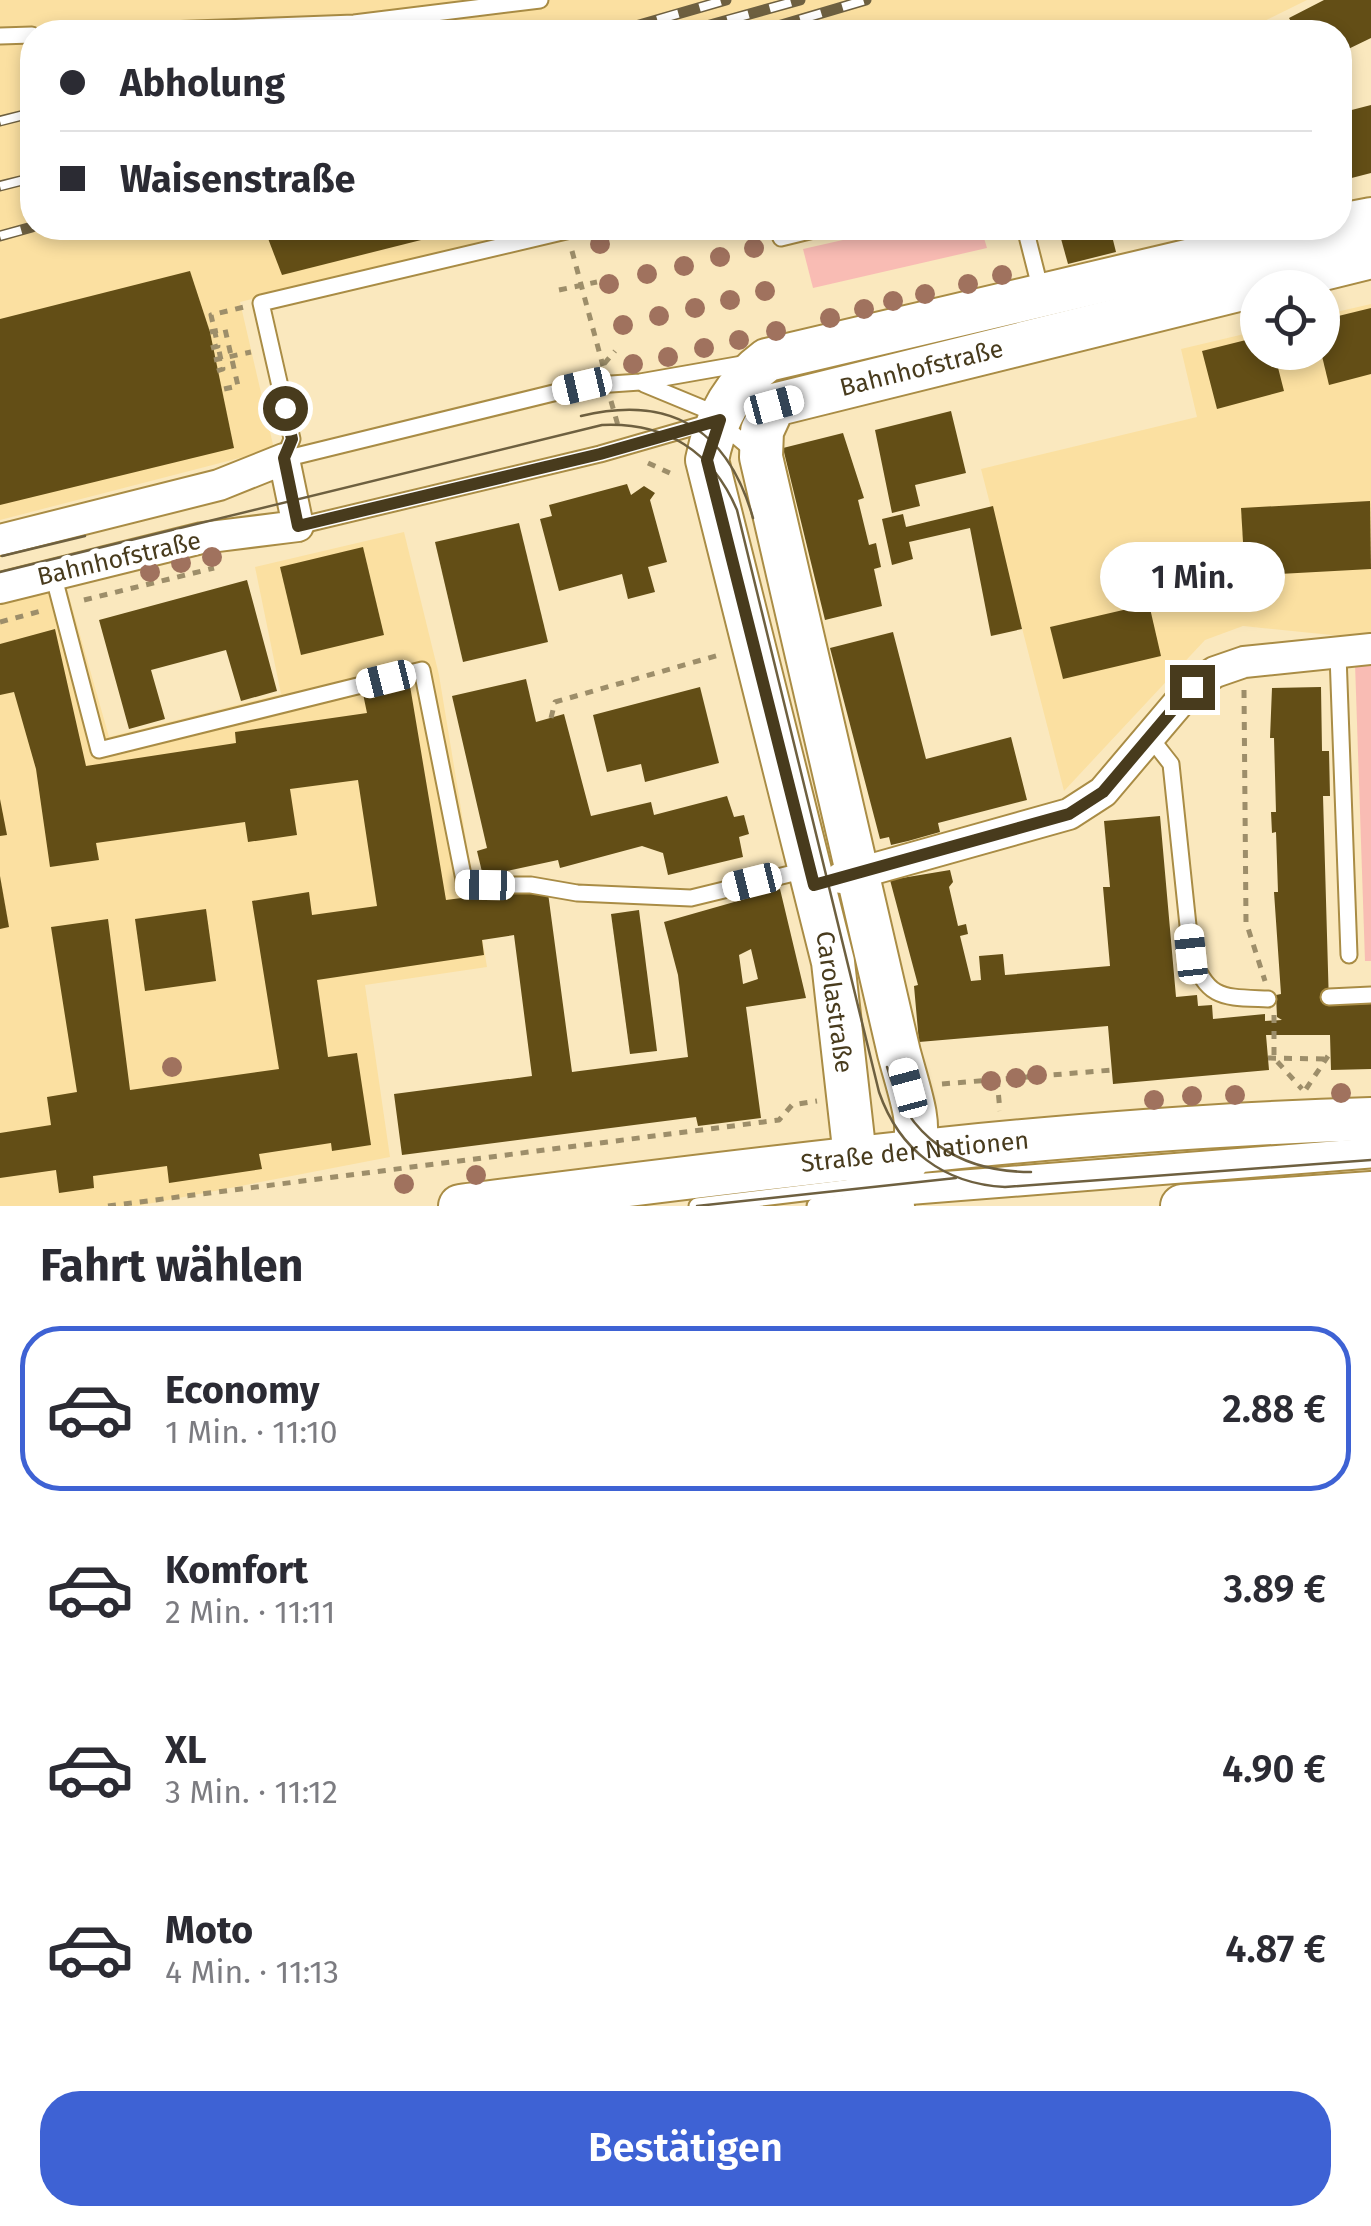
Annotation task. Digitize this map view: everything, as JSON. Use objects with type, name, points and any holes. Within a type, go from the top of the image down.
[{"type":"main road","name":"Bahnhofstraße","points":[[747,412],[1015,344],[1054,314],[1289,240]]},
{"type":"main road","name":"Bahnhofstraße","points":[[767,360],[1371,257]]},
{"type":"main road","name":"Carolastraße","points":[[767,360],[738,381],[747,412],[762,432],[760,457],[856,874],[918,1115],[920,1132],[914,1151]]},
{"type":"main road","name":"Carolastraße","points":[[747,412],[707,460],[834,962],[846,1096],[875,1191]]},
{"type":"main road","name":"Straße der Nationen","points":[[460,1206],[875,1191],[914,1151],[1132,1131],[1371,1118]]},
{"type":"main road","points":[[1182,1206],[1371,1193]]},
{"type":"street","points":[[284,458],[298,526]]},
{"type":"street","name":"Bahnhofstraße","points":[[0,540],[219,485],[284,458]]},
{"type":"street","name":"Bahnhofstraße","points":[[0,588],[202,538],[298,526]]},
{"type":"street","points":[[812,877],[856,874],[1069,814],[1103,792],[1192,687],[1244,662],[1371,649]]},
{"type":"lane","points":[[378,20],[540,0]]},
{"type":"lane","points":[[284,458],[292,439],[261,303],[527,240]]},
{"type":"lane","points":[[1028,240],[1054,314]]},
{"type":"lane","name":"Bahnhofstraße","points":[[284,458],[476,410],[607,384],[767,360]]},
{"type":"lane","points":[[640,382],[747,412]]},
{"type":"lane","name":"Bahnhofstraße","points":[[298,526],[623,448],[747,412]]},
{"type":"lane","points":[[53,574],[99,750],[422,670],[465,884],[691,898],[812,877]]},
{"type":"lane","points":[[1338,655],[1349,955]]},
{"type":"lane","points":[[1148,736],[1171,764],[1191,954],[1202,983],[1224,997],[1270,998]]},
{"type":"lane","points":[[1329,998],[1371,995]]},
{"type":"lane","points":[[698,1206],[1371,1146]]},
{"type":"lane","points":[[814,1206],[875,1191],[1371,1160]]},
{"type":"path","points":[[575,240],[581,285],[602,365]]},
{"type":"path","points":[[559,290],[597,282]]},
{"type":"path","points":[[217,371],[223,370],[214,347],[211,315],[261,303]]},
{"type":"path","points":[[212,332],[225,328],[238,386],[224,389]]},
{"type":"path","points":[[218,359],[231,356]]},
{"type":"path","points":[[607,384],[623,448]]},
{"type":"path","points":[[0,622],[231,564]]},
{"type":"path","points":[[551,718],[555,702],[756,644]]},
{"type":"path","points":[[1244,662],[1246,922],[1270,998],[1271,1058],[1329,1057],[1304,1091]]},
{"type":"path","points":[[908,1088],[1112,1070]]},
{"type":"path","points":[[108,1206],[780,1122],[792,1105],[846,1096]]},
{"type":"shaded area","points":[[0,0],[1307,0],[1266,20],[20,20],[20,240],[490,240],[240,302],[274,449],[0,520]]},
{"type":"shaded area","points":[[843,240],[985,240],[987,248],[813,288],[803,249]]},
{"type":"shaded area","points":[[1371,304],[1371,639],[1243,626],[1205,640],[1064,791],[981,469],[1197,417],[1181,349],[1240,335],[1240,370],[1340,370],[1340,311]]},
{"type":"shaded area","points":[[404,532],[439,675],[487,967],[365,985],[390,1157],[137,1206],[0,1206],[0,603],[67,589],[109,737],[281,694],[255,567]]},
{"type":"shaded area","points":[[1355,663],[1371,663],[1371,961],[1365,961]]},
{"type":"building","points":[[1324,0],[1371,0],[1371,38],[1352,47],[1352,20],[1289,18]]},
{"type":"building","points":[[1371,105],[1371,173],[1352,178],[1352,110]]},
{"type":"building","points":[[269,240],[421,240],[282,275]]},
{"type":"building","points":[[1061,240],[1113,240],[1116,252],[1068,264]]},
{"type":"building","points":[[190,271],[210,332],[234,448],[0,505],[0,319]]},
{"type":"building","points":[[1371,308],[1371,374],[1329,385],[1325,370],[1340,370],[1340,316]]},
{"type":"building","points":[[1240,342],[1240,370],[1279,370],[1284,391],[1217,409],[1202,351]]},
{"type":"building","points":[[951,411],[966,473],[915,485],[920,506],[892,513],[875,430]]},
{"type":"building","points":[[843,433],[864,498],[858,500],[869,545],[876,543],[881,567],[874,569],[882,606],[825,620],[783,448]]},
{"type":"building","points":[[627,484],[631,495],[644,486],[655,493],[650,500],[667,562],[648,567],[655,592],[628,599],[622,574],[559,591],[540,519],[552,516],[549,505]]},
{"type":"building","points":[[1370,501],[1371,569],[1245,576],[1241,508]]},
{"type":"building","points":[[993,506],[1022,629],[991,636],[970,528],[909,542],[913,559],[892,565],[882,519],[903,514],[906,527]]},
{"type":"building","points":[[519,523],[548,642],[463,662],[435,542]]},
{"type":"building","points":[[363,547],[384,635],[301,655],[280,567]]},
{"type":"building","points":[[247,580],[277,691],[241,701],[226,650],[151,670],[165,719],[129,729],[99,620]]},
{"type":"building","points":[[1149,604],[1161,656],[1063,679],[1050,627]]},
{"type":"building","points":[[55,629],[86,766],[236,743],[235,732],[367,713],[362,689],[409,680],[446,900],[508,892],[548,893],[572,1072],[688,1057],[678,975],[664,922],[780,889],[806,998],[746,1007],[761,1118],[698,1126],[696,1117],[402,1155],[394,1094],[532,1076],[514,935],[482,940],[484,955],[317,980],[328,1057],[357,1053],[371,1145],[332,1151],[331,1143],[259,1154],[262,1169],[169,1183],[167,1166],[93,1176],[94,1188],[59,1193],[56,1170],[0,1178],[0,1133],[51,1125],[47,1097],[77,1092],[51,927],[108,919],[130,1090],[279,1069],[252,901],[309,892],[312,915],[377,906],[358,780],[290,789],[297,835],[248,842],[245,822],[96,843],[99,860],[50,867],[36,769],[14,692],[0,695],[0,644]],"holes":[[[751,949],[758,979],[743,984],[739,955]]]},
{"type":"building","points":[[893,632],[926,759],[1011,737],[1027,800],[938,823],[940,832],[908,841],[891,845],[889,837],[880,839],[830,648]]},
{"type":"building","points":[[526,679],[536,722],[564,714],[591,816],[651,802],[654,815],[727,796],[734,817],[744,815],[749,834],[739,837],[743,857],[668,875],[663,853],[642,846],[560,868],[558,860],[483,876],[477,851],[487,848],[452,696]]},
{"type":"building","points":[[700,687],[719,763],[645,782],[641,764],[607,772],[593,715]]},
{"type":"building","points":[[1321,687],[1322,751],[1329,751],[1330,796],[1323,796],[1329,1005],[1371,1004],[1371,1069],[1331,1070],[1330,1035],[1266,1035],[1269,1070],[1113,1084],[1108,1026],[919,1042],[914,986],[918,985],[890,880],[950,870],[953,882],[949,887],[958,926],[966,924],[968,934],[960,936],[971,981],[981,980],[979,956],[1003,954],[1005,975],[1110,966],[1103,887],[1110,887],[1104,821],[1160,816],[1176,997],[1197,995],[1198,1006],[1212,1005],[1213,1019],[1265,1014],[1265,1021],[1282,1020],[1277,1017],[1276,995],[1281,994],[1274,892],[1278,892],[1276,832],[1272,833],[1271,812],[1276,812],[1274,738],[1270,738],[1272,688]]},
{"type":"building","points":[[0,799],[7,835],[0,836]]},
{"type":"building","points":[[0,876],[9,927],[0,929]]},
{"type":"building","points":[[206,909],[216,981],[145,991],[135,919]]},
{"type":"building","points":[[639,910],[657,1051],[630,1054],[611,914]]},
{"type":"tram line","points":[[581,416],[642,410],[668,415],[691,426],[711,441],[728,462],[753,518]]},
{"type":"tram line","points":[[0,572],[602,425],[625,425],[666,435],[700,456],[727,489],[737,510],[879,1092],[888,1113],[912,1147],[962,1179],[1005,1187],[1371,1160]]},
{"type":"tram line","points":[[2,556],[85,536]]},
{"type":"tram line","points":[[887,1067],[908,1113],[940,1146],[981,1166],[1031,1172]]},
{"type":"tram line","points":[[697,1206],[956,1178]]},
{"type":"railway","points":[[657,20],[726,0]]},
{"type":"railway","points":[[728,20],[800,0]]},
{"type":"railway","points":[[798,20],[866,0]]},
{"type":"railway","points":[[0,121],[20,116]]},
{"type":"railway","points":[[0,186],[20,181]]},
{"type":"railway","points":[[0,236],[20,230]]},
{"type":"route","points":[[285,408],[292,439],[284,458],[298,526],[600,454],[720,420],[707,460],[814,885],[1041,825],[1069,814],[1103,792],[1192,687]]}]
